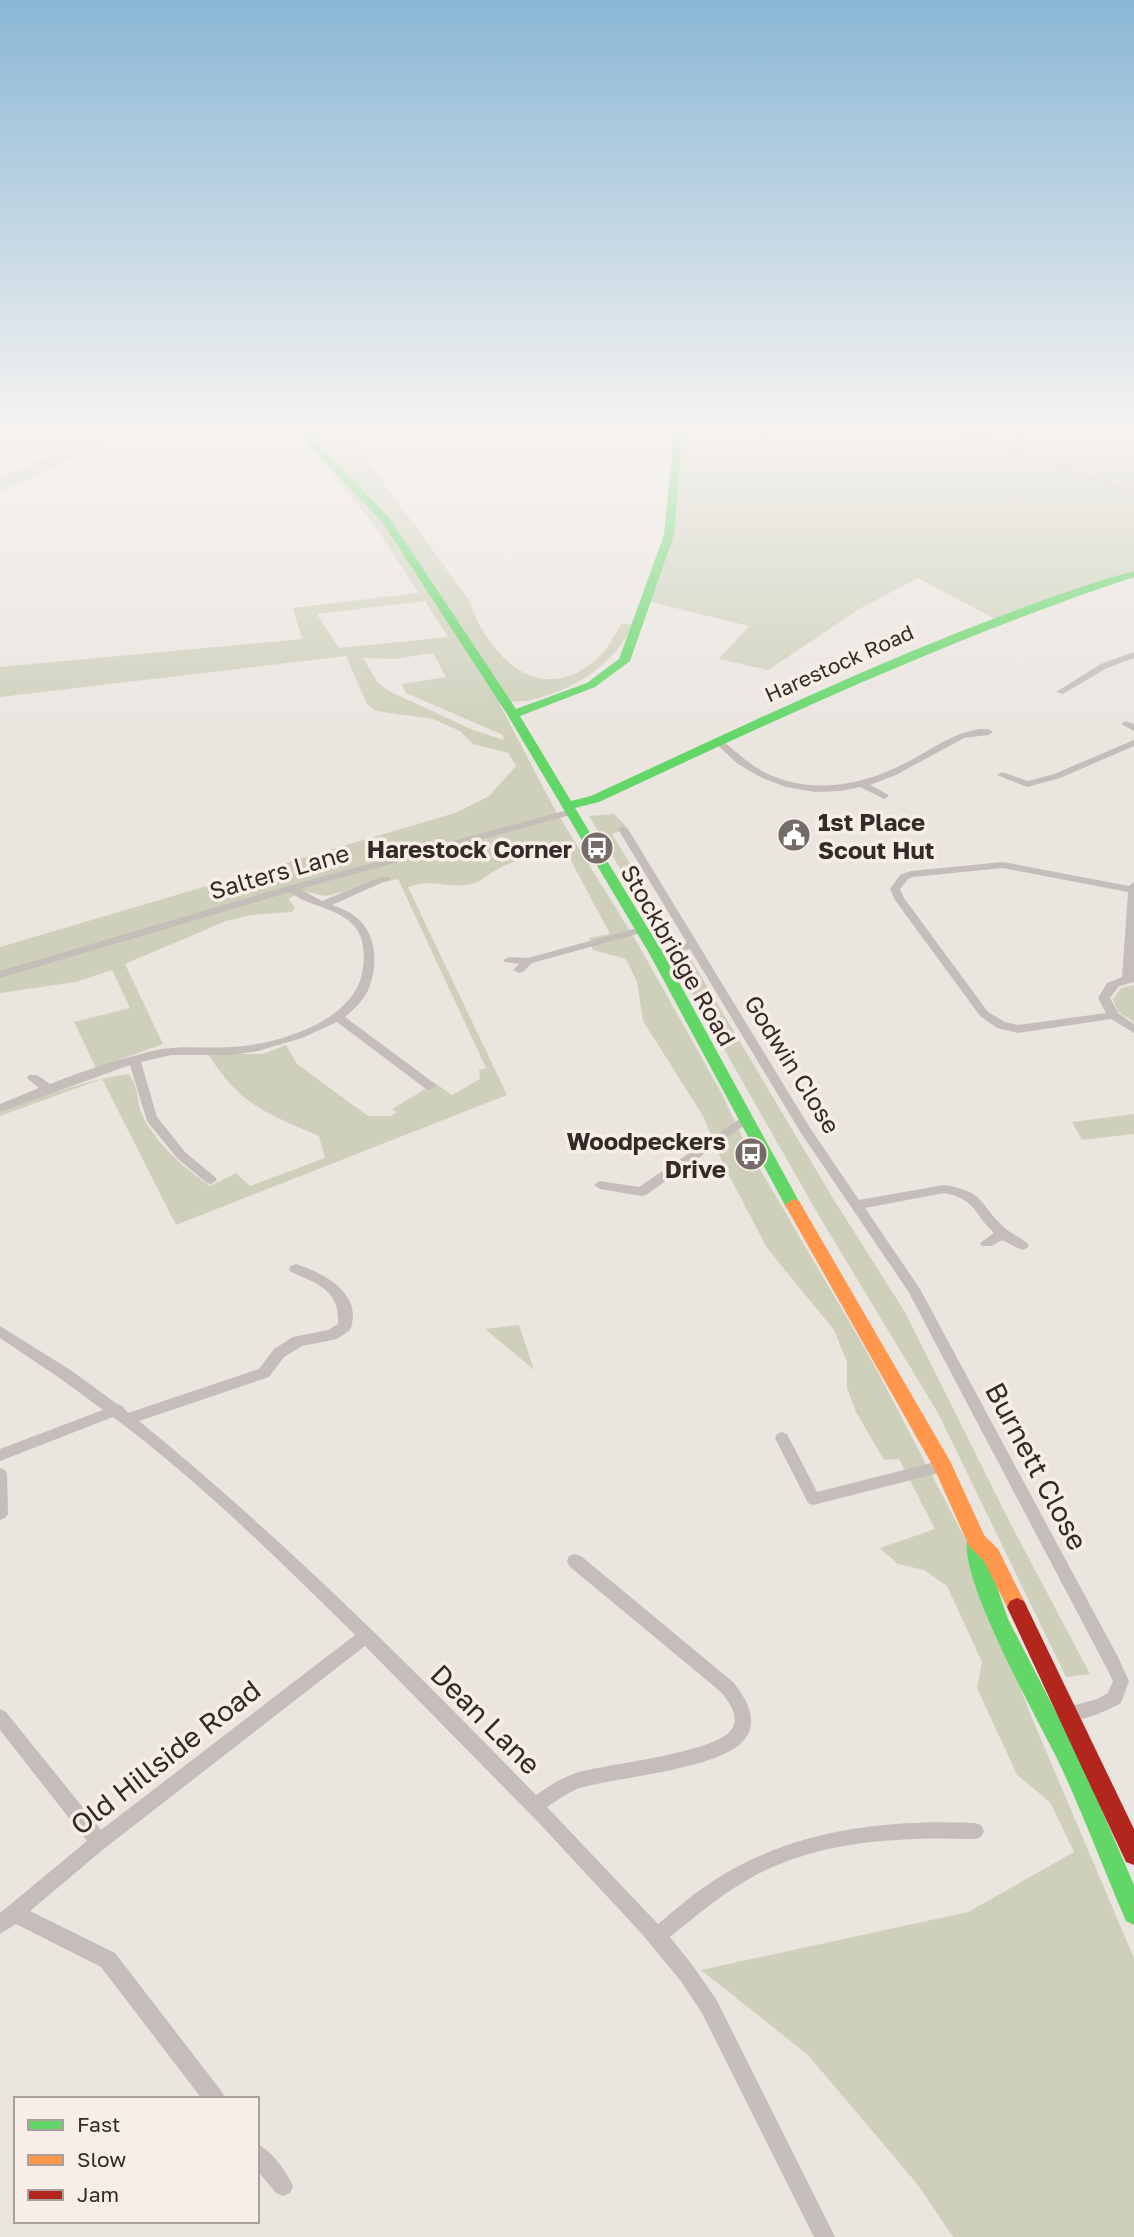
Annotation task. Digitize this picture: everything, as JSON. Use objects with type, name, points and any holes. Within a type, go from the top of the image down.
[{"type":"main road","name":"Stockbridge Road","points":[[392,529],[513,714],[656,953],[744,1120],[943,1466],[976,1540],[991,1555],[1070,1714],[1134,1854]]},
{"type":"main road","points":[[513,714],[591,685],[624,661],[670,529]]},
{"type":"main road","name":"Harestock Road","points":[[569,809],[719,742],[839,683],[920,649],[1063,593],[1134,574]]},
{"type":"main road","name":"Stockbridge Road","points":[[976,1540],[976,1560],[1013,1648],[1049,1718],[1134,1913]]},
{"type":"street","points":[[1060,692],[1104,666],[1134,655]]},
{"type":"street","points":[[1104,666],[1115,673]]},
{"type":"street","points":[[719,742],[753,773],[781,785],[812,789],[864,785],[913,764],[954,739],[978,731],[988,732]]},
{"type":"street","points":[[1002,775],[1027,784],[1057,776],[1134,743]]},
{"type":"street","points":[[864,785],[884,796]]},
{"type":"street","name":"Salters Lane","points":[[0,975],[569,809]]},
{"type":"street","name":"Godwin Close","points":[[621,834],[693,945],[805,1130],[856,1205]]},
{"type":"street","points":[[1112,1015],[1018,1029],[1001,1025],[984,1014],[895,889],[904,877],[911,874],[1003,864],[1134,888],[1130,979],[1107,989],[1104,998],[1112,1015],[1130,1026]]},
{"type":"street","points":[[322,905],[386,879]]},
{"type":"street","points":[[0,1108],[48,1089],[163,1052],[239,1050],[302,1034],[338,1017],[358,999],[368,981],[369,943],[359,924],[303,898],[292,888]]},
{"type":"street","points":[[509,960],[523,966],[641,930]]},
{"type":"street","points":[[656,953],[693,945]]},
{"type":"street","points":[[338,1017],[430,1086]]},
{"type":"street","points":[[135,1060],[150,1118],[181,1155],[211,1180]]},
{"type":"street","points":[[33,1078],[48,1089]]},
{"type":"street","points":[[600,1185],[641,1192],[744,1120]]},
{"type":"street","points":[[856,1205],[944,1189],[957,1190],[970,1195],[1002,1234],[1022,1245]]},
{"type":"street","name":"Burnett Close","points":[[856,1205],[913,1289],[1121,1681],[1115,1698],[1100,1706],[1049,1718]]},
{"type":"street","points":[[987,1242],[1002,1234]]},
{"type":"street","points":[[0,1455],[122,1414],[264,1373],[279,1353],[298,1341],[332,1335],[345,1326],[348,1311],[340,1293],[296,1269]]},
{"type":"street","name":"Dean Lane","points":[[0,1331],[84,1384],[244,1520],[366,1636],[535,1805],[657,1936],[689,1973],[709,2006],[825,2237]]},
{"type":"street","points":[[782,1438],[813,1499],[943,1466]]},
{"type":"street","points":[[0,1474],[0,1514]]},
{"type":"street","points":[[535,1805],[575,1781],[707,1753],[731,1742],[739,1734],[743,1722],[740,1702],[727,1687],[575,1561]]},
{"type":"street","name":"Old Hillside Road","points":[[7,1919],[99,1842],[366,1636]]},
{"type":"street","points":[[0,1717],[99,1842]]},
{"type":"street","points":[[657,1936],[721,1886],[767,1860],[811,1845],[869,1832],[975,1831]]},
{"type":"street","points":[[7,1919],[108,1961],[213,2097]]},
{"type":"street","points":[[259,2156],[283,2186]]},
{"type":"green space","points":[[377,529],[418,529],[469,600],[490,642],[505,659],[521,671],[539,678],[559,678],[580,671],[601,655],[622,623],[632,625],[615,652],[577,683],[531,700],[499,703],[554,808],[638,944],[722,1094],[746,1145],[871,1359],[968,1544],[1029,1711],[1134,1958],[1134,2237],[953,2237],[918,2185],[808,2055],[701,1970],[968,1912],[1074,1852],[1050,1802],[1017,1775],[977,1688],[982,1662],[947,1586],[924,1570],[898,1564],[880,1548],[935,1529],[899,1459],[884,1460],[856,1412],[847,1388],[847,1362],[834,1330],[767,1248],[723,1164],[703,1116],[643,1021],[637,982],[626,959],[593,950],[589,938],[610,934],[570,859],[553,854],[533,856],[504,866],[471,884],[459,886],[425,883],[408,887],[507,1095],[176,1225],[102,1079],[0,1116],[0,1111],[63,1090],[96,1080],[129,1074],[148,1126],[180,1163],[210,1186],[236,1173],[250,1186],[325,1158],[319,1136],[256,1106],[231,1085],[208,1054],[263,1054],[286,1045],[297,1064],[368,1116],[390,1116],[397,1112],[392,1109],[435,1083],[452,1095],[480,1079],[479,1070],[486,1068],[398,879],[325,896],[304,891],[288,899],[295,907],[292,912],[251,915],[226,921],[125,964],[163,1044],[96,1068],[74,1022],[130,1008],[112,970],[76,982],[0,993],[0,947],[455,813],[489,796],[516,766],[508,753],[473,744],[460,731],[433,719],[376,711],[367,704],[346,656],[0,697],[0,667],[302,639],[293,608],[419,593]],"holes":[[[425,601],[448,637],[339,648],[317,614]],[[433,653],[446,677],[402,684],[406,693],[503,735],[504,740],[473,730],[389,691],[378,683],[363,658],[394,659]]]},
{"type":"green space","points":[[670,529],[1134,529],[1134,574],[997,620],[918,578],[861,608],[768,670],[719,659],[749,626],[646,601]]},
{"type":"green space","points":[[614,814],[628,828],[612,834],[675,937],[661,938],[589,816]]},
{"type":"green space","points":[[689,956],[834,1200],[905,1312],[1006,1515],[1090,1674],[1066,1677],[938,1413],[822,1221],[672,958]]},
{"type":"green space","points":[[1134,985],[1134,1022],[1117,1011],[1113,999],[1121,988]]},
{"type":"green space","points":[[1134,1114],[1134,1134],[1082,1140],[1072,1122]]},
{"type":"green space","points":[[519,1325],[534,1370],[485,1329]]},
{"type":"traffic: fast","points":[[392,529],[513,714],[656,953],[793,1205]]},
{"type":"traffic: fast","points":[[513,714],[591,685],[624,661],[670,529]]},
{"type":"traffic: fast","points":[[567,806],[595,799],[794,707],[928,649],[1064,597],[1134,574]]},
{"type":"traffic: fast","points":[[976,1540],[988,1593],[998,1619],[1070,1762],[1134,1913]]},
{"type":"traffic: slow","points":[[793,1205],[943,1466],[976,1540],[991,1555],[1017,1607]]},
{"type":"traffic: jam","points":[[1017,1607],[1134,1854]]},
{"type":"place","name":"1st Place Scout Hut","points":[[794,835]]},
{"type":"place","name":"Harestock Corner","points":[[597,848]]},
{"type":"place","name":"Woodpeckers Drive","points":[[751,1154]]}]
